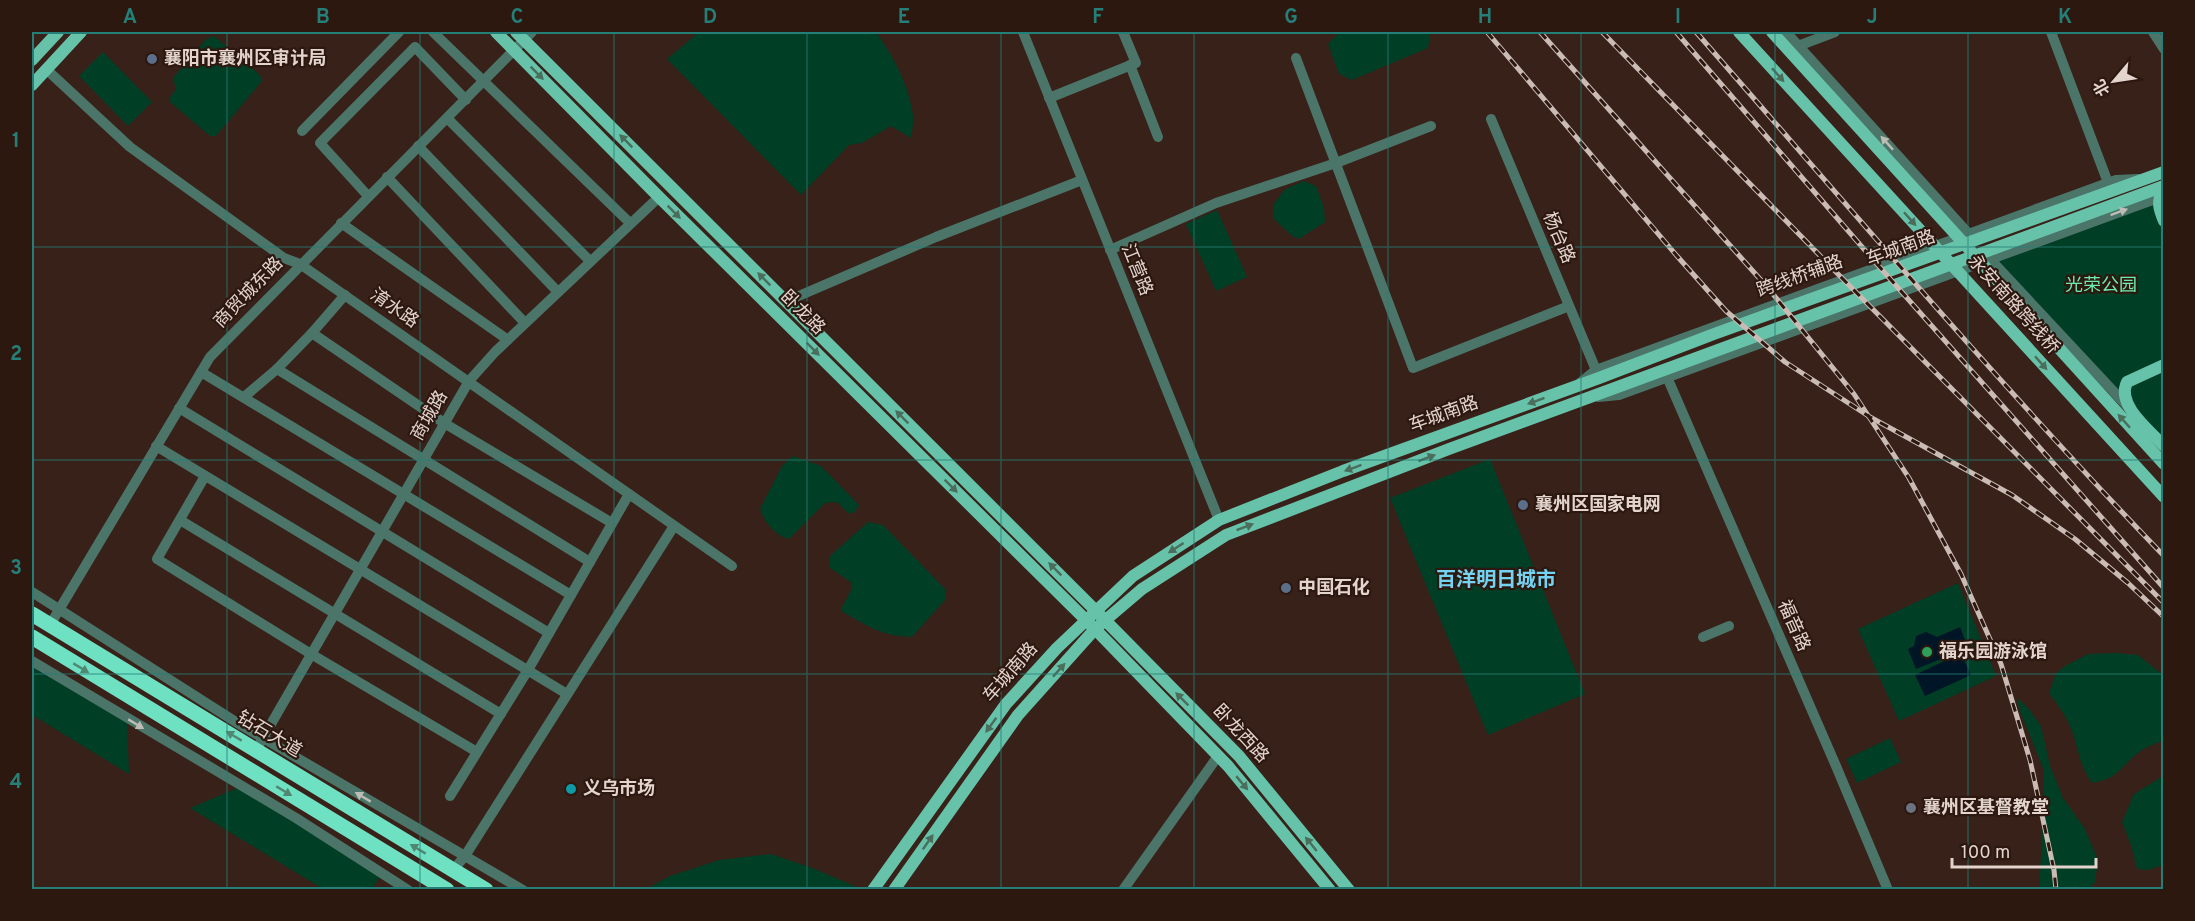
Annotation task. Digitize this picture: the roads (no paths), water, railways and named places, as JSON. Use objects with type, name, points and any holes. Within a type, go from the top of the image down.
[{"type":"highway","name":"钻石大道","points":[[32,614],[260,744],[486,890]]},
{"type":"highway","points":[[32,637],[447,890]]},
{"type":"main road","points":[[32,60],[58,32]]},
{"type":"main road","points":[[32,85],[81,32]]},
{"type":"main road","name":"卧龙路","points":[[496,32],[659,197],[1085,619]]},
{"type":"main road","name":"永安南路跨线桥","points":[[1739,32],[2163,497]]},
{"type":"main road","name":"永安南路跨线桥","points":[[1772,32],[2163,464]]},
{"type":"main road","name":"卧龙路","points":[[524,34],[1099,620]]},
{"type":"main road","name":"车城南路","points":[[894,890],[1018,715],[1099,620],[1133,576],[1219,520],[1343,471],[1714,334],[2163,172]]},
{"type":"main road","points":[[2162,191],[2163,221]]},
{"type":"main road","name":"车城南路","points":[[873,890],[1006,704],[1085,619],[1099,620],[1142,589],[1226,535],[1589,398],[2162,191]]},
{"type":"main road","points":[[2163,365],[2127,382],[2124,389],[2128,407],[2163,446]]},
{"type":"main road","name":"卧龙西路","points":[[1099,620],[1218,756],[1330,890]]},
{"type":"main road","name":"卧龙西路","points":[[1099,620],[1239,756],[1348,890]]},
{"type":"street","points":[[302,131],[399,32]]},
{"type":"street","points":[[433,32],[630,223]]},
{"type":"street","name":"江营路","points":[[1023,32],[1219,520]]},
{"type":"street","points":[[1049,98],[1136,63],[1123,32]]},
{"type":"street","points":[[1786,32],[1969,234]]},
{"type":"street","points":[[1798,46],[1834,32]]},
{"type":"street","points":[[2051,32],[2107,180]]},
{"type":"street","points":[[2153,32],[2163,49]]},
{"type":"street","name":"商贸城东路","points":[[50,625],[210,357],[300,264],[466,100],[514,50],[524,34]]},
{"type":"street","points":[[368,196],[320,143],[415,47],[466,100]]},
{"type":"street","points":[[1296,58],[1413,368],[1569,306]]},
{"type":"street","points":[[1130,65],[1158,136]]},
{"type":"street","name":"淯水路","points":[[46,69],[130,147],[284,258],[300,264],[732,566]]},
{"type":"street","points":[[447,118],[590,261]]},
{"type":"street","name":"杨台路","points":[[1491,119],[1596,370]]},
{"type":"street","points":[[1110,250],[1216,203],[1336,163],[1431,126]]},
{"type":"street","points":[[418,146],[558,292]]},
{"type":"street","points":[[387,177],[525,323]]},
{"type":"street","name":"跨线桥辅路","points":[[1575,387],[1596,370],[2116,180],[2145,179]]},
{"type":"street","points":[[787,301],[936,237],[1082,180]]},
{"type":"street","points":[[1589,398],[1619,395],[1990,259],[2162,191]]},
{"type":"street","name":"商城路","points":[[260,744],[469,381],[525,323],[659,197]]},
{"type":"street","points":[[341,223],[508,340]]},
{"type":"street","points":[[1990,259],[2128,407]]},
{"type":"street","points":[[244,398],[278,369],[345,295]]},
{"type":"street","points":[[312,333],[444,423],[612,523]]},
{"type":"street","points":[[278,369],[590,562]]},
{"type":"street","points":[[201,372],[571,595]]},
{"type":"street","name":"福音路","points":[[1667,377],[1888,890]]},
{"type":"street","points":[[179,408],[549,633]]},
{"type":"street","points":[[156,446],[567,694]]},
{"type":"street","points":[[205,476],[158,559],[311,654],[477,752]]},
{"type":"street","points":[[450,796],[528,670],[629,494]]},
{"type":"street","points":[[180,520],[501,714]]},
{"type":"street","points":[[453,870],[465,856],[674,526]]},
{"type":"street","points":[[32,591],[239,724],[260,744],[465,856],[522,890]]},
{"type":"street","points":[[1703,637],[1729,626]]},
{"type":"street","points":[[32,661],[408,890]]},
{"type":"street","points":[[1123,890],[1218,756]]},
{"type":"street","points":[[347,851],[357,835]]},
{"type":"water","points":[[1960,627],[1968,648],[1916,669],[1908,649],[1914,646],[1916,636],[1926,632],[1937,637]]},
{"type":"water","points":[[1961,653],[1971,675],[1925,696],[1915,675]]},
{"type":"railway","points":[[1487,32],[1726,311],[1785,362],[1870,417],[2012,495],[2075,539],[2128,583],[2164,617]]},
{"type":"railway","points":[[1540,32],[1768,288],[1854,394],[1909,478],[1961,574],[2001,664],[2030,760],[2054,870],[2056,890]]},
{"type":"railway","points":[[1602,32],[2164,603]]},
{"type":"railway","points":[[1676,32],[1869,255],[2164,588]]},
{"type":"railway","points":[[1696,32],[1985,362],[2164,556]]},
{"type":"place","name":"襄阳市襄州区审计局","points":[[152,59]]},
{"type":"place","name":"襄州区国家电网","points":[[1523,505]]},
{"type":"place","name":"中国石化","points":[[1286,588]]},
{"type":"place","name":"福乐园游泳馆","points":[[1927,652]]},
{"type":"place","name":"义乌市场","points":[[571,789]]},
{"type":"place","name":"襄州区基督教堂","points":[[1911,808]]},
{"type":"district","name":"百洋·明日城市","points":[[1496,581]]},
{"type":"park label","name":"光荣公园","points":[[2101,286]]}]
